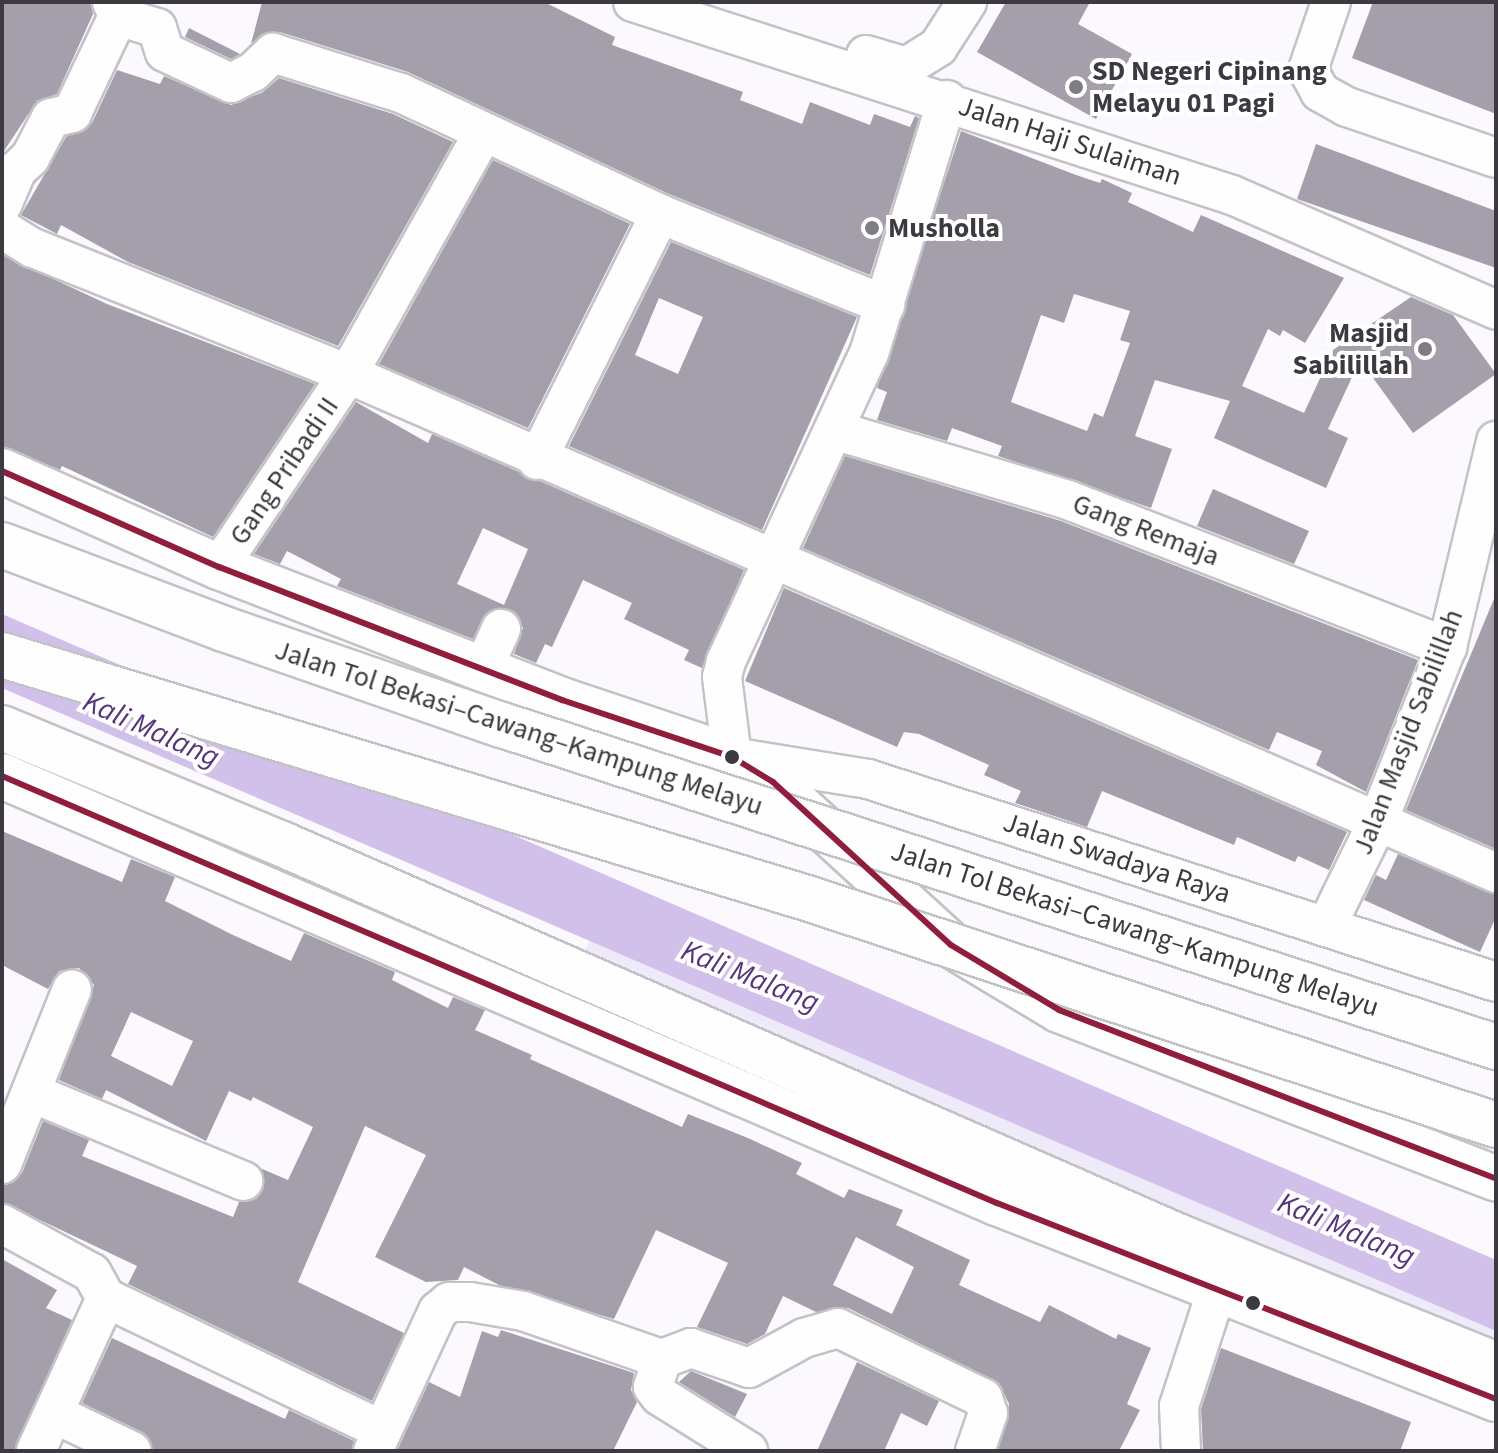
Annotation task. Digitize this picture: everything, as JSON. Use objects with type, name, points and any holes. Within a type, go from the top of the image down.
[{"type":"main road","points":[[2,471],[219,567],[483,669],[732,757],[773,782],[951,945],[1047,1003],[1496,1179]]},
{"type":"main road","name":"Jalan Tol Bekasi–Cawang–Kampung Melayu","points":[[2,545],[224,629],[502,725],[1496,1047]]},
{"type":"main road","points":[[2,655],[807,898],[1496,1125]]},
{"type":"main road","points":[[2,728],[282,844],[1076,1193],[1496,1365]]},
{"type":"main road","points":[[2,776],[416,957],[1216,1293],[1496,1399]]},
{"type":"street","name":"Jalan Haji Sulaiman","points":[[633,2],[947,100],[1232,195],[1496,310]]},
{"type":"street","points":[[702,2],[906,67],[938,47],[967,2]]},
{"type":"street","points":[[1331,2],[1308,70],[1320,92],[1347,107],[1496,158]]},
{"type":"street","points":[[2,205],[17,170],[30,158],[51,118],[72,113],[115,9],[157,28],[165,52],[231,83],[253,72],[273,53],[401,93],[660,214],[885,305]]},
{"type":"street","points":[[732,757],[722,677],[772,558],[837,431],[885,305],[947,100]]},
{"type":"street","name":"Gang Pribadi II","points":[[219,567],[348,374],[483,133]]},
{"type":"street","points":[[537,460],[660,214]]},
{"type":"street","points":[[2,229],[33,248],[348,374],[537,460],[772,558],[1496,873]]},
{"type":"street","name":"Gang Remaja","points":[[837,431],[1068,500],[1447,647]]},
{"type":"street","name":"Jalan Masjid Sabilillah","points":[[1327,925],[1378,821],[1485,554],[1496,441]]},
{"type":"street","points":[[483,669],[501,629]]},
{"type":"street","name":"Jalan Swadaya Raya","points":[[732,757],[868,779],[1496,982]]},
{"type":"street","points":[[2,1164],[72,989]]},
{"type":"street","points":[[32,1093],[243,1181]]},
{"type":"street","points":[[2,1224],[92,1273],[106,1298],[378,1440],[426,1332],[449,1302],[523,1311],[662,1359],[691,1348],[749,1368],[804,1338],[838,1328],[983,1398],[988,1413],[975,1451]]},
{"type":"street","points":[[1181,1451],[1179,1406],[1216,1293]]},
{"type":"street","points":[[36,1451],[106,1298]]},
{"type":"street","points":[[662,1359],[653,1387],[660,1396],[748,1451]]},
{"type":"street","points":[[55,1414],[132,1451]]},
{"type":"shaded area","points":[[590,940],[1496,1331],[1496,1374],[572,974]]},
{"type":"water","name":"Kali Malang","points":[[2,614],[1496,1260],[1496,1331],[2,688]]},
{"type":"building","points":[[2,2],[90,2],[93,14],[57,94],[37,101],[2,154]]},
{"type":"building","points":[[262,2],[544,2],[615,37],[612,45],[743,92],[740,100],[802,124],[810,102],[870,125],[874,114],[910,127],[915,116],[919,118],[870,275],[669,194],[408,72],[280,32],[267,32],[251,44]]},
{"type":"building","name":"SD Negeri Cipinang Melayu 01 Pagi","points":[[1006,2],[1090,2],[1078,24],[1132,54],[1096,119],[977,52]]},
{"type":"building","points":[[1373,2],[1496,2],[1496,114],[1352,58]]},
{"type":"building","points":[[189,28],[240,54],[231,59],[185,37]]},
{"type":"building","points":[[117,70],[160,84],[164,76],[231,105],[263,92],[279,78],[393,114],[453,142],[338,346],[128,262],[61,225],[57,234],[21,215],[66,137],[92,123]]},
{"type":"building","points":[[961,131],[1076,175],[1100,183],[1102,179],[1132,193],[1128,202],[1193,232],[1201,215],[1344,278],[1305,343],[1283,330],[1280,336],[1268,329],[1242,386],[1304,413],[1333,350],[1411,297],[1453,315],[1496,374],[1413,433],[1360,360],[1328,429],[1348,438],[1326,488],[1214,438],[1230,401],[1155,380],[1135,436],[1172,449],[1151,508],[998,456],[1002,446],[952,428],[947,441],[877,420],[887,392],[877,388]],"holes":[[[1074,294],[1130,311],[1120,340],[1130,343],[1103,417],[1094,413],[1087,431],[1011,402],[1041,315],[1064,323]]]},
{"type":"building","points":[[1316,144],[1496,211],[1496,268],[1297,199]]},
{"type":"building","points":[[493,160],[630,224],[528,428],[379,364]]},
{"type":"building","points":[[671,242],[857,317],[762,530],[569,446]],"holes":[[[659,298],[703,317],[678,374],[635,355]]]},
{"type":"building","points":[[2,255],[107,304],[315,384],[213,537],[62,466],[60,470],[2,446]]},
{"type":"building","points":[[356,402],[428,443],[432,434],[744,570],[702,668],[684,660],[689,650],[624,619],[632,603],[583,580],[552,647],[545,644],[536,663],[514,654],[523,628],[509,609],[488,612],[473,639],[337,586],[341,579],[287,551],[280,564],[254,554]],"holes":[[[483,528],[528,549],[504,605],[457,584]]]},
{"type":"building","points":[[845,456],[1061,521],[1418,660],[1366,792],[1316,765],[1322,751],[1277,732],[1269,750],[803,548]]},
{"type":"building","points":[[1213,489],[1309,531],[1294,564],[1197,526]]},
{"type":"building","points":[[784,588],[1347,832],[1329,870],[1298,856],[1295,862],[1237,837],[1234,845],[1102,791],[1087,827],[1015,803],[1021,791],[984,775],[989,765],[919,734],[904,732],[897,747],[745,681]]},
{"type":"building","points":[[1496,594],[1496,849],[1406,810]]},
{"type":"building","points":[[2,831],[122,882],[131,859],[175,877],[165,901],[233,935],[291,961],[304,933],[395,972],[392,980],[448,1008],[453,997],[485,1010],[475,1030],[532,1055],[530,1059],[682,1127],[688,1114],[748,1138],[802,1163],[796,1174],[844,1198],[849,1189],[903,1210],[896,1225],[970,1260],[959,1285],[1040,1322],[1049,1305],[1116,1339],[1118,1334],[1151,1348],[1127,1404],[1140,1410],[1119,1451],[998,1451],[1009,1404],[999,1383],[848,1308],[816,1312],[783,1296],[765,1334],[747,1344],[697,1327],[728,1263],[656,1230],[614,1319],[499,1285],[464,1267],[458,1280],[426,1282],[375,1257],[426,1155],[365,1126],[298,1282],[404,1333],[372,1401],[128,1284],[137,1266],[2,1202],[2,1186],[22,1173],[43,1121],[89,1140],[82,1156],[233,1217],[239,1202],[256,1199],[263,1190],[260,1168],[288,1180],[313,1127],[253,1097],[251,1101],[229,1091],[206,1141],[106,1090],[102,1099],[59,1080],[94,985],[79,968],[59,971],[48,989],[2,965]],"holes":[[[131,1012],[193,1041],[172,1086],[111,1056]],[[856,1237],[914,1267],[892,1314],[833,1285]]]},
{"type":"building","points":[[1398,854],[1496,895],[1496,917],[1480,952],[1364,900],[1376,875],[1386,880]]},
{"type":"building","points":[[2,1259],[57,1290],[46,1308],[72,1320],[14,1451],[2,1451]]},
{"type":"building","points":[[501,1330],[634,1373],[631,1390],[637,1402],[613,1451],[397,1451],[429,1382],[460,1397],[482,1331],[498,1337]]},
{"type":"building","points":[[112,1338],[285,1419],[289,1410],[354,1441],[351,1451],[154,1451],[142,1432],[82,1403]]},
{"type":"building","points":[[1221,1348],[1411,1422],[1400,1451],[1203,1451],[1201,1409]]},
{"type":"building","points":[[857,1362],[939,1401],[927,1426],[901,1413],[884,1451],[817,1451]]},
{"type":"building","points":[[691,1371],[747,1394],[735,1417],[679,1382]]},
{"type":"transit line","points":[[2,471],[219,567],[562,700],[732,757],[773,782],[951,945],[1059,1010],[1496,1179]]},
{"type":"transit line","points":[[2,776],[997,1203],[1496,1399]]},
{"type":"place","name":"SD Negeri Cipinang Melayu 01 Pagi","points":[[1076,87]]},
{"type":"place","name":"Musholla","points":[[872,228]]},
{"type":"place","name":"Masjid Sabilillah","points":[[1425,349]]}]
